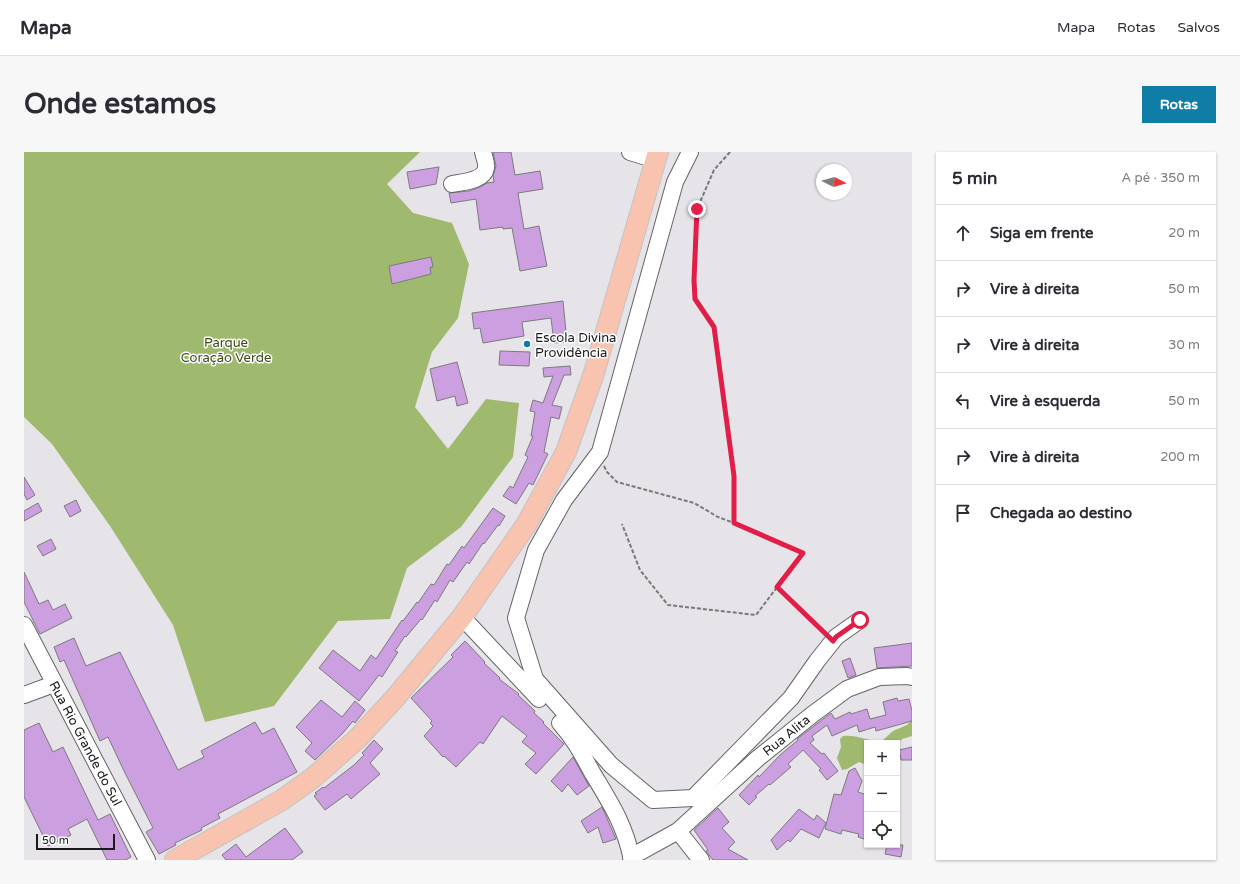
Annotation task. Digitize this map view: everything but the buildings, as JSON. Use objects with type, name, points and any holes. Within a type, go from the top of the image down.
[{"type":"main road","points":[[176,860],[282,800],[314,778],[358,738],[384,710],[462,617],[526,525],[566,452],[594,373],[657,156]]},
{"type":"street","points":[[452,184],[472,180],[483,174],[486,170],[486,166],[483,152]]},
{"type":"street","points":[[630,152],[657,156]]},
{"type":"street","points":[[690,152],[675,182],[599,454],[564,500],[536,550],[516,618],[535,679],[611,765],[653,800],[693,798],[791,698],[836,637],[860,620]]},
{"type":"street","points":[[462,617],[571,735],[613,805],[623,826],[632,858]]},
{"type":"street","name":"Rua Rio Grande do Sul","points":[[24,625],[147,860]]},
{"type":"street","name":"Rua Alita","points":[[632,858],[678,831],[757,759],[847,689],[879,677],[912,677]]},
{"type":"street","points":[[24,695],[54,684]]},
{"type":"street","points":[[678,831],[700,860]]},
{"type":"path","points":[[730,152],[714,170],[697,209],[694,280],[695,299],[714,327],[734,476],[734,523]]},
{"type":"path","points":[[599,454],[607,472],[617,482],[694,503],[718,517],[803,553],[756,615],[668,605],[640,570],[622,524]]},
{"type":"path","points":[[777,587],[833,641]]},
{"type":"green space","name":"Parque Coração Verde","points":[[24,152],[420,152],[387,184],[413,213],[452,223],[469,264],[458,318],[432,352],[415,407],[448,449],[486,399],[519,403],[513,457],[461,527],[407,568],[390,619],[338,621],[274,706],[205,722],[173,625],[110,526],[52,444],[24,417]]},
{"type":"green space","points":[[912,720],[912,736],[902,739],[900,742],[900,740],[883,740],[893,731],[907,725]]},
{"type":"green space","points":[[843,736],[853,736],[873,740],[864,740],[864,764],[859,762],[847,769],[842,770],[837,758],[841,747],[840,739]]},
{"type":"place","name":"Escola Divina Providência","points":[[527,344]]},
{"type":"route","points":[[697,209],[694,280],[695,299],[714,327],[734,476],[734,523],[803,553],[777,587],[833,641],[836,637],[860,620]]}]
